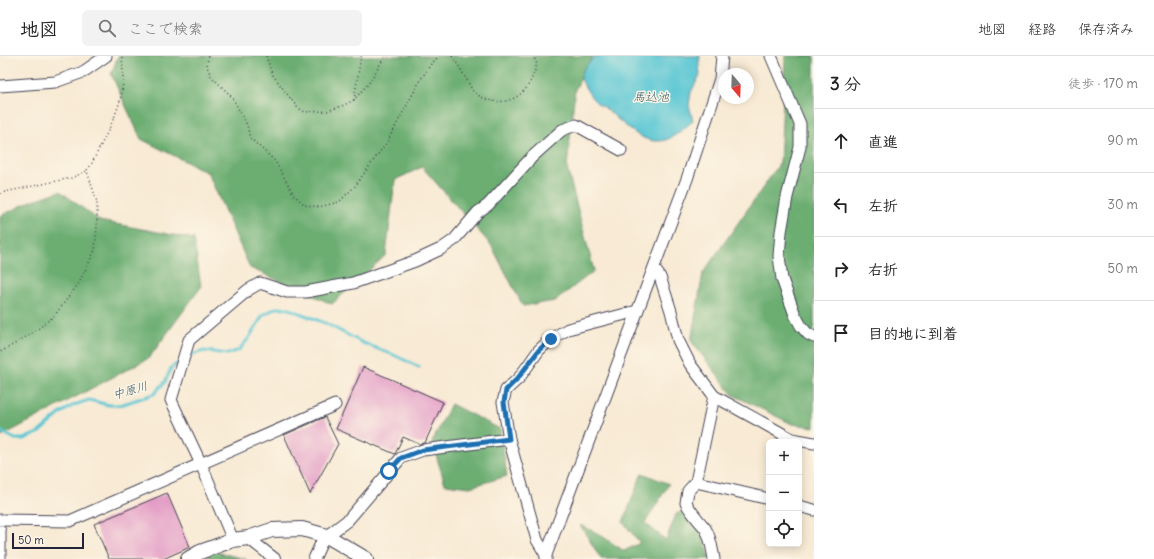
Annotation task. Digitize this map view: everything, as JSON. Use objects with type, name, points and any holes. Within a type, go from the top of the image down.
[{"type":"street","points":[[0,86],[55,82],[83,72],[106,56]]},
{"type":"street","points":[[546,557],[687,179],[720,79],[722,56]]},
{"type":"street","points":[[771,56],[800,124],[800,147],[787,197],[781,232],[779,256],[782,280],[795,315],[801,326],[808,334],[814,337]]},
{"type":"street","points":[[233,540],[201,464],[171,400],[189,340],[248,290],[260,283],[287,292],[306,292],[353,283],[415,261],[441,249],[454,240],[478,212],[488,205],[537,152],[562,130],[576,124],[621,150]]},
{"type":"street","points":[[654,268],[660,277],[671,311],[678,340],[690,364],[714,396],[792,439],[814,443]]},
{"type":"street","points":[[546,557],[537,540],[509,439],[504,402],[506,390],[518,378],[539,350],[551,339],[568,329],[637,311]]},
{"type":"street","points":[[714,396],[696,482],[688,491],[686,503],[706,529],[710,539],[714,559]]},
{"type":"street","points":[[0,520],[70,521],[335,405]]},
{"type":"street","points":[[314,559],[327,536],[348,520],[401,458],[423,450],[509,439]]},
{"type":"street","points":[[696,482],[766,498]]},
{"type":"street","points":[[802,507],[814,510]]},
{"type":"street","points":[[188,559],[200,552],[233,540],[248,538],[272,530],[302,529],[327,536],[366,559]]},
{"type":"street","points":[[0,531],[0,559]]},
{"type":"street","points":[[248,538],[275,559]]},
{"type":"path","points":[[0,192],[71,178],[87,171],[118,108],[121,97],[123,76],[122,56]]},
{"type":"path","points":[[208,56],[207,67],[211,76],[232,97],[248,125],[250,138],[275,161],[294,195],[305,205],[319,207],[339,202],[355,186],[387,142],[421,78],[439,56]]},
{"type":"path","points":[[266,56],[272,74],[297,107],[305,112],[327,111],[354,100],[369,83],[385,56]]},
{"type":"path","points":[[354,100],[361,56]]},
{"type":"path","points":[[452,56],[472,90],[485,99],[495,102],[503,102],[513,99],[523,92],[530,82],[537,64],[533,56]]},
{"type":"path","points":[[0,352],[14,345],[38,329],[55,314],[79,283],[95,250],[97,202],[87,171]]},
{"type":"green space","points":[[118,56],[593,56],[575,89],[567,168],[594,271],[555,301],[523,306],[491,245],[422,167],[395,180],[386,255],[332,304],[250,268],[208,173],[141,139],[111,74]]},
{"type":"green space","points":[[785,56],[814,56],[814,427],[792,424],[733,395],[691,341],[703,273],[780,163]]},
{"type":"green space","points":[[60,191],[100,221],[194,239],[201,287],[149,358],[0,437],[0,216],[31,201]]},
{"type":"green space","points":[[451,404],[500,429],[507,476],[470,487],[445,484],[432,442]]},
{"type":"green space","points":[[642,473],[669,484],[645,523],[666,540],[676,514],[685,510],[704,535],[710,559],[601,559],[580,525],[599,534],[624,551],[640,543],[623,522]]},
{"type":"green space","points":[[212,551],[246,559],[206,559]]},
{"type":"water","name":"馬込池","points":[[595,56],[700,56],[700,75],[691,92],[689,105],[693,121],[672,137],[662,141],[650,140],[636,134],[596,102],[584,86],[581,79],[582,73]]},
{"type":"building","points":[[363,367],[443,402],[425,443],[419,444],[403,437],[395,454],[336,429]]},
{"type":"building","points":[[325,417],[338,444],[310,494],[284,435]]},
{"type":"building","points":[[167,493],[190,547],[163,559],[109,559],[94,524]]},
{"type":"waterway","name":"中原川","points":[[188,356],[204,351],[228,354],[239,350],[249,338],[263,315],[276,308],[287,308],[325,323],[363,343],[419,367]]},
{"type":"waterway","name":"中原川","points":[[0,431],[15,439],[22,439],[21,440],[38,433],[61,413],[74,405],[89,400],[109,405],[120,405],[154,394],[165,382],[171,368],[178,363]]},
{"type":"route","points":[[389,471],[401,458],[423,450],[509,439],[504,402],[506,390],[518,378],[539,350],[551,339]]}]
